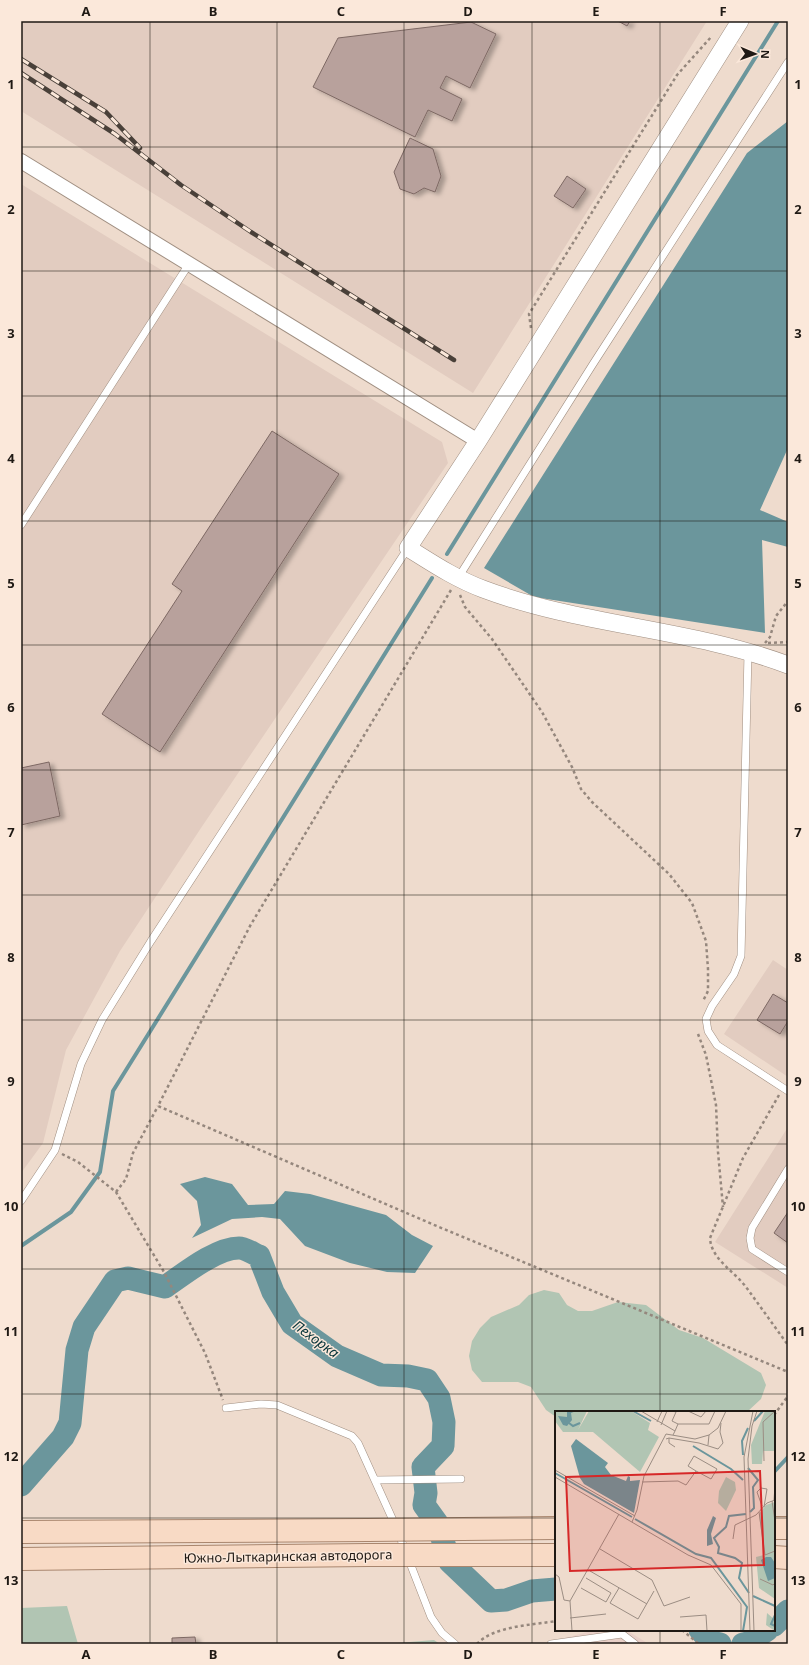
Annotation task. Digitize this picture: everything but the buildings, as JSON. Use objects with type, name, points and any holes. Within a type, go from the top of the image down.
[{"type":"main road","name":"Южно-Лыткаринская автодорога","points":[[21,1532],[555,1528]]},
{"type":"main road","points":[[775,1528],[788,1528]]},
{"type":"main road","name":"Южно-Лыткаринская автодорога","points":[[21,1559],[368,1555],[555,1555]]},
{"type":"main road","points":[[775,1557],[788,1558]]},
{"type":"street","points":[[740,21],[478,441],[408,548],[457,581],[536,605],[577,615],[748,650],[788,665]]},
{"type":"street","points":[[21,161],[478,441]]},
{"type":"lane","points":[[457,581],[592,364],[788,62]]},
{"type":"lane","points":[[21,525],[189,264]]},
{"type":"lane","points":[[21,1201],[55,1150],[81,1064],[102,1020],[151,941],[408,548]]},
{"type":"lane","points":[[748,650],[741,956],[734,974],[712,1006],[706,1019],[708,1031],[717,1046],[788,1091]]},
{"type":"lane","points":[[788,1169],[752,1228],[750,1238],[752,1249],[788,1272]]},
{"type":"lane","points":[[226,1408],[260,1404],[277,1405],[352,1436],[358,1443],[396,1527],[431,1617],[442,1633],[455,1644]]},
{"type":"lane","points":[[375,1480],[461,1479]]},
{"type":"lane","points":[[551,1644],[622,1634],[635,1644]]},
{"type":"path","points":[[532,330],[529,314],[677,75],[716,32]]},
{"type":"path","points":[[457,581],[465,607],[492,639],[542,712],[572,767],[581,789],[592,802],[669,874],[692,903],[706,941],[708,991],[702,1003]]},
{"type":"path","points":[[116,1192],[126,1179],[133,1153],[250,926],[457,581]]},
{"type":"path","points":[[765,644],[770,637],[776,616],[788,601]]},
{"type":"path","points":[[696,1029],[706,1055],[716,1105],[718,1152],[723,1207]]},
{"type":"path","points":[[158,1106],[439,1227],[788,1372]]},
{"type":"path","points":[[55,1150],[78,1162],[116,1192],[164,1272],[205,1353],[226,1408]]},
{"type":"path","points":[[775,1414],[788,1396]]},
{"type":"path","points":[[477,1644],[481,1639],[507,1629],[555,1621]]},
{"type":"path","points":[[683,1631],[699,1644]]},
{"type":"shaded area","points":[[21,21],[707,21],[473,393],[21,111]]},
{"type":"shaded area","points":[[21,184],[442,442],[448,463],[201,828],[120,951],[66,1050],[43,1143],[21,1173]]},
{"type":"shaded area","points":[[773,960],[788,970],[788,1077],[724,1034]]},
{"type":"shaded area","points":[[788,1127],[788,1288],[715,1242]]},
{"type":"shaded area","points":[[590,1631],[628,1631],[649,1644],[544,1644]]},
{"type":"green space","points":[[544,1290],[559,1293],[567,1305],[578,1311],[592,1311],[618,1302],[646,1305],[679,1330],[703,1338],[761,1373],[766,1385],[761,1399],[748,1411],[555,1411],[555,1416],[546,1410],[531,1387],[518,1382],[482,1382],[472,1370],[469,1356],[472,1341],[480,1328],[491,1317],[519,1305],[529,1295]]},
{"type":"green space","points":[[67,1606],[78,1644],[21,1644],[21,1608]]},
{"type":"green space","points":[[434,1640],[440,1644],[385,1644]]},
{"type":"water","points":[[788,121],[788,448],[760,510],[788,522],[788,547],[762,540],[765,633],[534,597],[484,568],[747,153]]},
{"type":"water","points":[[205,1177],[232,1184],[248,1205],[274,1204],[285,1191],[310,1194],[386,1215],[412,1235],[433,1246],[415,1273],[387,1272],[350,1263],[305,1246],[280,1219],[262,1217],[232,1219],[192,1238],[201,1225],[197,1201],[180,1184]]},
{"type":"waterway","points":[[447,554],[778,21]]},
{"type":"waterway","points":[[21,1246],[71,1212],[100,1172],[113,1091],[432,578]]},
{"type":"waterway","name":"Пехорка","points":[[21,1485],[63,1437],[70,1423],[77,1350],[84,1327],[115,1281],[128,1278],[165,1287],[210,1257],[230,1249],[241,1248],[259,1256],[273,1292],[292,1324],[337,1356],[381,1375],[408,1376],[427,1380],[439,1398],[444,1422],[443,1446],[423,1467],[426,1493],[424,1505],[437,1523],[450,1562],[491,1601],[506,1600],[532,1591],[555,1589]]},
{"type":"waterway","points":[[775,1471],[788,1457]]},
{"type":"waterway","name":"Пехорка","points":[[775,1624],[788,1611]]},
{"type":"waterway","name":"Пехорка","points":[[701,1631],[711,1642],[720,1644]]},
{"type":"waterway","name":"Пехорка","points":[[743,1644],[748,1643],[766,1631]]},
{"type":"railway","points":[[21,59],[106,112],[140,148]]},
{"type":"railway","points":[[21,73],[115,134],[181,185],[251,232],[454,360]]}]
